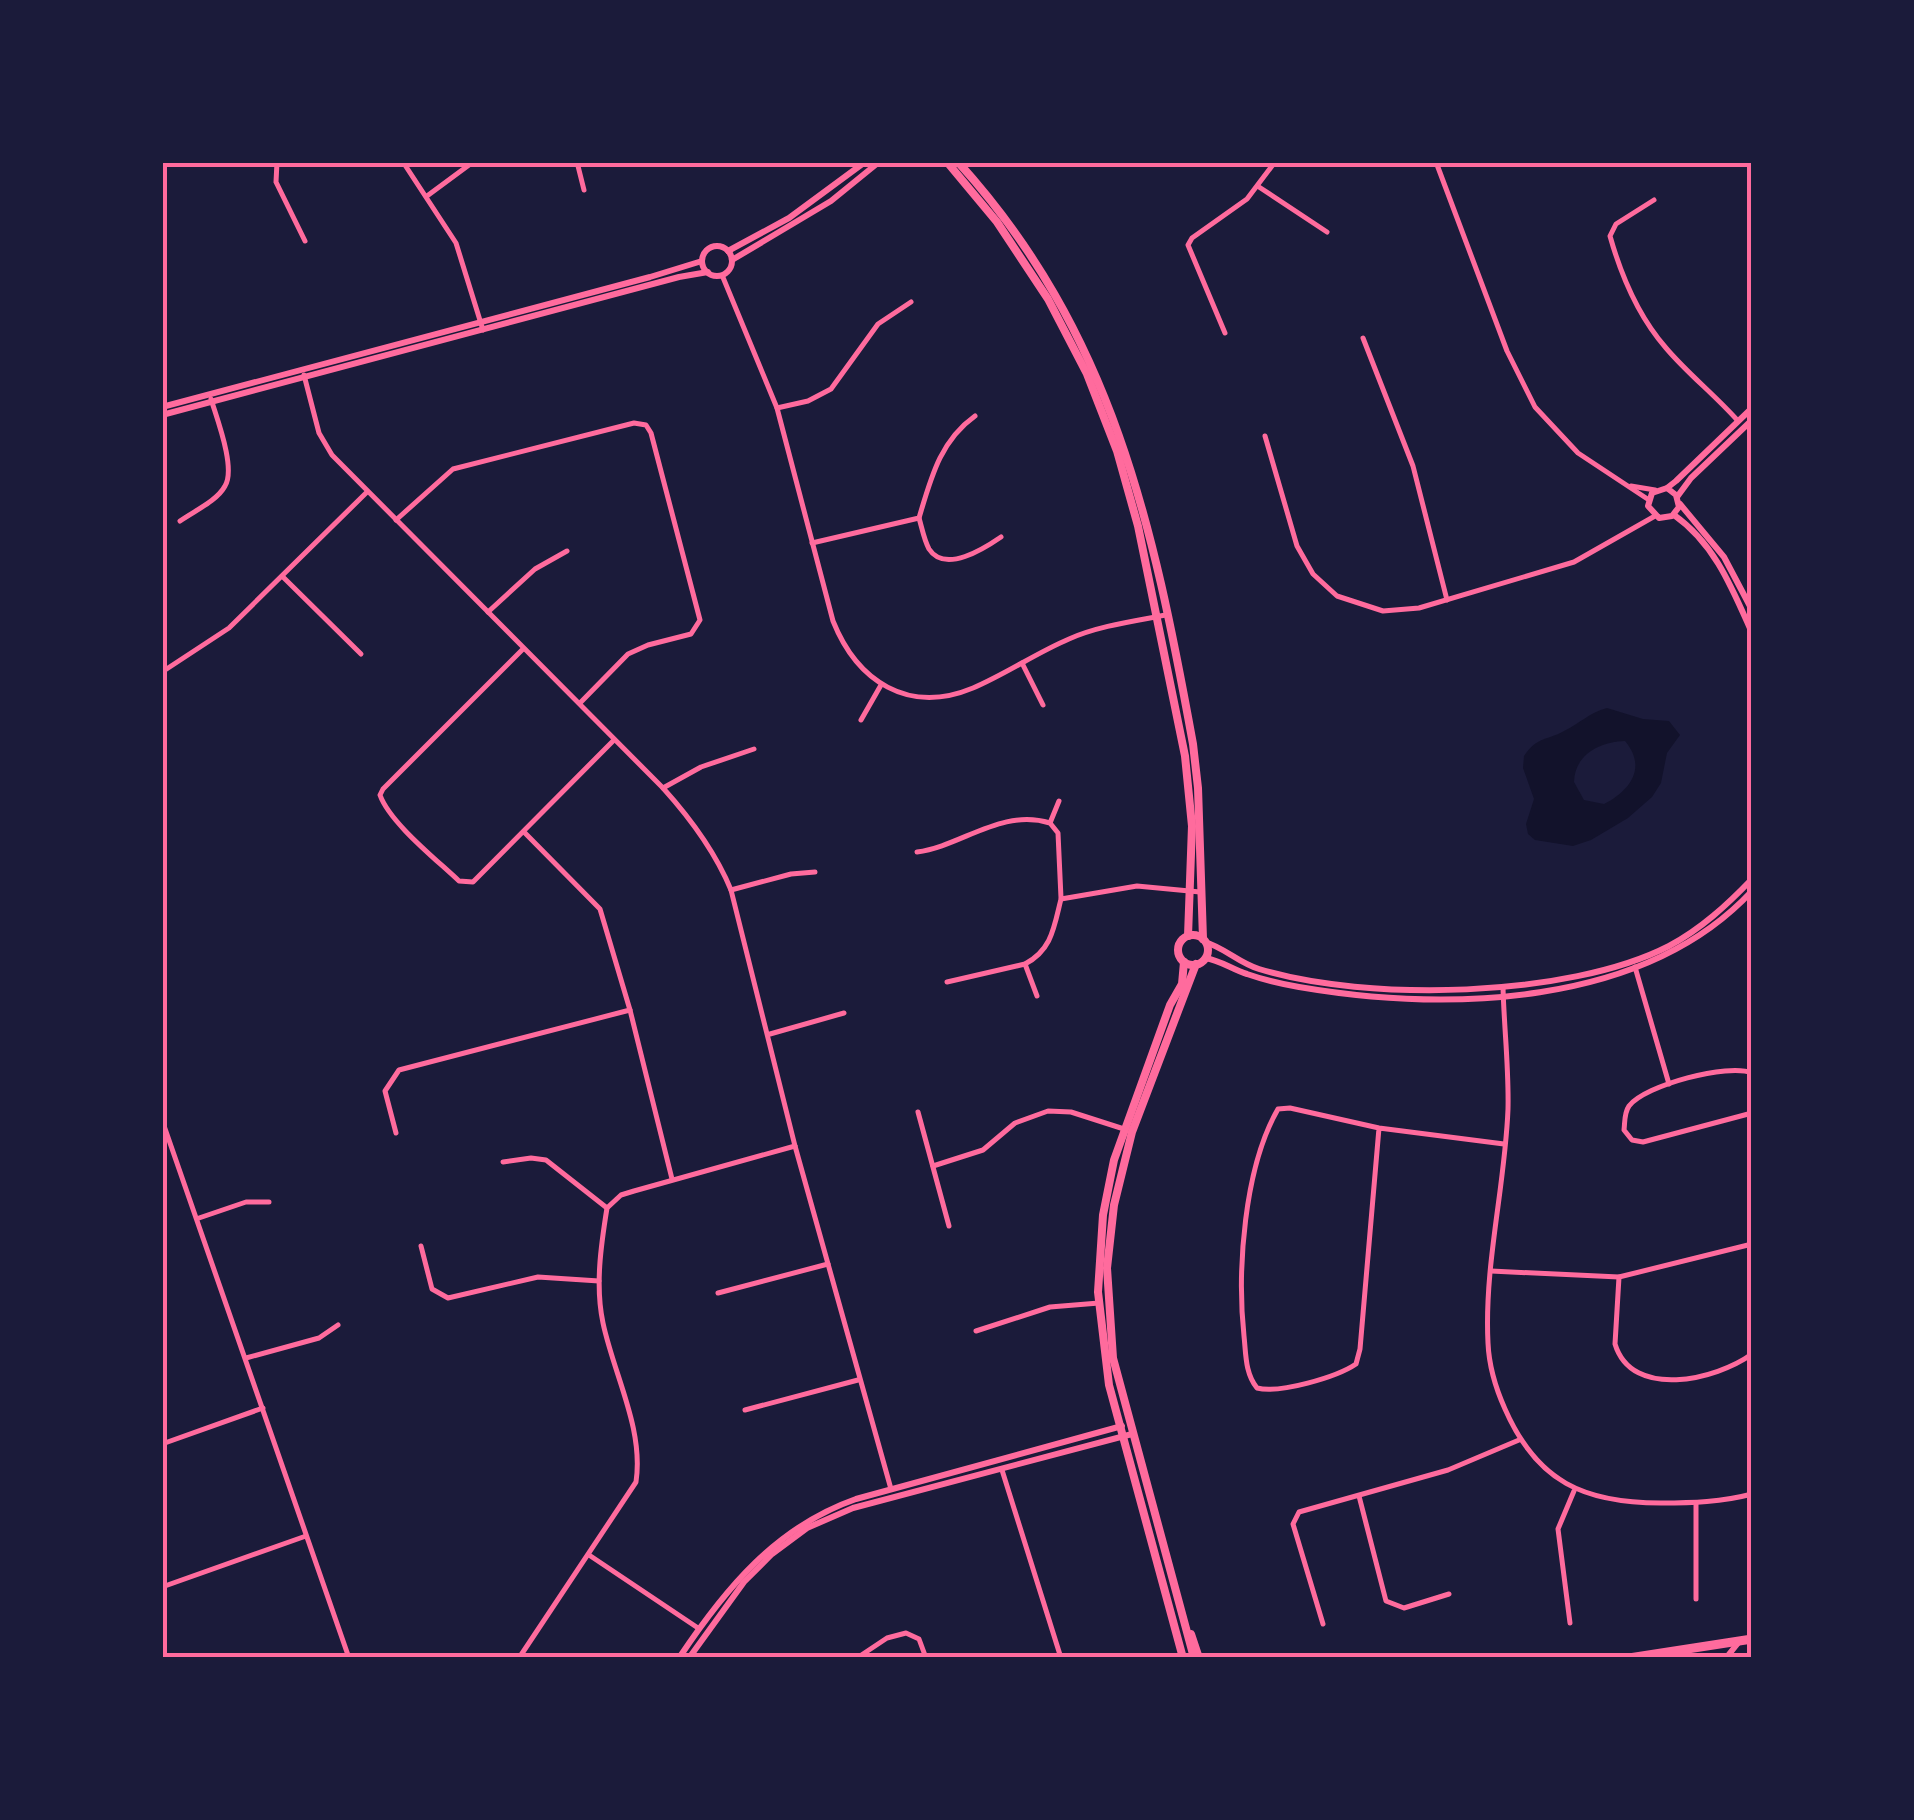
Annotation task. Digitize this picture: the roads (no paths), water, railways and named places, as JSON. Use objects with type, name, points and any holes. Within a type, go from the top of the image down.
[{"type":"highway","points":[[1628,1658],[1752,1639]]},
{"type":"main road","points":[[947,162],[1020,254],[1086,374],[1117,450],[1133,503],[1193,744],[1198,788],[1196,891],[1188,936],[1178,949],[1184,962],[1182,984],[1170,1005],[1128,1130],[1109,1233],[1103,1303],[1126,1430],[1183,1658]]},
{"type":"main road","points":[[958,162],[1040,267],[1097,376],[1136,482],[1161,616]]},
{"type":"main road","points":[[1128,1130],[1200,961],[1208,951],[1196,891]]},
{"type":"main road","points":[[1188,936],[1204,941]]},
{"type":"main road","points":[[1184,962],[1200,961]]},
{"type":"main road","points":[[1126,1430],[1197,1658]]},
{"type":"street","points":[[277,162],[276,182],[305,241]]},
{"type":"street","points":[[403,162],[460,252],[481,326]]},
{"type":"street","points":[[426,196],[473,162]]},
{"type":"street","points":[[577,162],[584,190]]},
{"type":"street","points":[[728,251],[803,210],[866,162]]},
{"type":"street","points":[[722,275],[732,260],[831,201],[878,162]]},
{"type":"street","points":[[1225,333],[1188,245],[1259,186],[1275,162]]},
{"type":"street","points":[[1436,162],[1508,351],[1535,407],[1578,453],[1648,500],[1653,513],[1664,518],[1674,514]]},
{"type":"street","points":[[1259,186],[1327,232]]},
{"type":"street","points":[[1654,200],[1616,224],[1610,236],[1617,261],[1637,305],[1664,346],[1741,424]]},
{"type":"street","points":[[481,326],[702,260],[711,247],[728,251],[732,260]]},
{"type":"street","points":[[702,260],[708,272]]},
{"type":"street","points":[[162,415],[481,326],[678,277],[708,272],[722,275]]},
{"type":"street","points":[[722,275],[777,408],[840,638],[858,665],[881,685],[912,695],[944,696],[973,688],[1072,637],[1161,616]]},
{"type":"street","points":[[777,408],[808,401],[831,389],[878,324],[911,302]]},
{"type":"street","points":[[1363,338],[1413,466],[1446,600]]},
{"type":"street","points":[[303,374],[322,441],[366,493],[663,788],[707,842],[731,890],[796,1146],[892,1493]]},
{"type":"street","points":[[162,407],[210,399]]},
{"type":"street","points":[[180,521],[217,496],[228,480],[228,463],[210,399]]},
{"type":"street","points":[[1674,514],[1691,478],[1752,408]]},
{"type":"street","points":[[975,416],[956,430],[939,457],[919,518],[928,548],[947,559],[974,553],[1001,537]]},
{"type":"street","points":[[1628,485],[1667,488],[1741,424],[1752,420]]},
{"type":"street","points":[[396,520],[454,470],[634,422],[646,425],[700,620],[691,634],[648,644],[628,654],[580,704]]},
{"type":"street","points":[[1265,436],[1297,546],[1313,574],[1324,587],[1349,602],[1382,611],[1419,608],[1574,562],[1641,524],[1653,513]]},
{"type":"street","points":[[1667,488],[1724,557],[1752,610]]},
{"type":"street","points":[[1648,500],[1656,490]]},
{"type":"street","points":[[162,672],[229,628],[366,493]]},
{"type":"street","points":[[1674,514],[1710,549],[1752,633]]},
{"type":"street","points":[[812,543],[919,518]]},
{"type":"street","points":[[488,612],[535,570],[567,551]]},
{"type":"street","points":[[284,576],[362,654]]},
{"type":"street","points":[[523,649],[380,795],[398,820],[459,881],[472,882],[614,740]]},
{"type":"street","points":[[1022,663],[1043,705]]},
{"type":"street","points":[[862,720],[881,685]]},
{"type":"street","points":[[663,788],[702,767],[754,749]]},
{"type":"street","points":[[1050,823],[1059,801]]},
{"type":"street","points":[[917,852],[939,847],[989,825],[1028,820],[1050,823]]},
{"type":"street","points":[[947,982],[1025,964],[1037,958],[1050,943],[1061,898],[1058,838],[1050,823]]},
{"type":"street","points":[[524,831],[600,910],[630,1010],[672,1178]]},
{"type":"street","points":[[731,890],[815,872]]},
{"type":"street","points":[[1745,898],[1752,879]]},
{"type":"street","points":[[1061,898],[1137,886],[1196,891]]},
{"type":"street","points":[[1200,961],[1320,990],[1436,998],[1503,992],[1634,965],[1691,933],[1752,891]]},
{"type":"street","points":[[1204,941],[1259,969],[1324,982],[1503,992]]},
{"type":"street","points":[[1025,964],[1037,996]]},
{"type":"street","points":[[1634,965],[1669,1084]]},
{"type":"street","points":[[1503,992],[1508,1071],[1488,1318],[1491,1367],[1519,1440],[1552,1475],[1574,1490],[1622,1503],[1696,1503],[1752,1494]]},
{"type":"street","points":[[396,1132],[385,1092],[399,1070],[630,1010]]},
{"type":"street","points":[[769,1034],[844,1013]]},
{"type":"street","points":[[1752,1074],[1726,1069],[1669,1084],[1642,1096],[1628,1108],[1624,1130],[1632,1140],[1656,1139],[1752,1112]]},
{"type":"street","points":[[1378,1128],[1356,1364],[1344,1371],[1277,1389],[1256,1388],[1248,1368],[1240,1260],[1252,1189],[1278,1109],[1290,1108],[1378,1128],[1504,1144]]},
{"type":"street","points":[[933,1166],[984,1150],[1015,1123],[1048,1110],[1070,1112],[1128,1130]]},
{"type":"street","points":[[918,1112],[949,1226]]},
{"type":"street","points":[[162,1120],[349,1658]]},
{"type":"street","points":[[519,1658],[632,1492],[638,1468],[637,1448],[603,1324],[599,1281],[607,1208],[622,1196],[672,1178],[796,1146]]},
{"type":"street","points":[[503,1162],[546,1160],[607,1208]]},
{"type":"street","points":[[198,1218],[246,1202],[268,1202]]},
{"type":"street","points":[[1491,1271],[1619,1277],[1752,1244]]},
{"type":"street","points":[[421,1246],[432,1290],[448,1298],[538,1277],[599,1281]]},
{"type":"street","points":[[718,1293],[828,1264]]},
{"type":"street","points":[[1619,1277],[1615,1344],[1630,1369],[1649,1376],[1688,1378],[1724,1370],[1752,1354]]},
{"type":"street","points":[[976,1331],[1050,1308],[1103,1303]]},
{"type":"street","points":[[246,1358],[319,1338],[338,1325]]},
{"type":"street","points":[[745,1410],[859,1380]]},
{"type":"street","points":[[162,1444],[263,1408]]},
{"type":"street","points":[[678,1658],[744,1572],[799,1525],[835,1506],[1126,1430]]},
{"type":"street","points":[[1323,1624],[1314,1604],[1294,1520],[1305,1510],[1461,1466],[1519,1440]]},
{"type":"street","points":[[1001,1464],[1060,1658]]},
{"type":"street","points":[[1570,1624],[1558,1530],[1574,1490]]},
{"type":"street","points":[[1359,1496],[1386,1601],[1404,1608],[1449,1594]]},
{"type":"street","points":[[1696,1503],[1696,1600]]},
{"type":"street","points":[[162,1586],[306,1535]]},
{"type":"street","points":[[589,1555],[702,1631]]},
{"type":"street","points":[[689,1658],[702,1631]]},
{"type":"street","points":[[857,1658],[887,1638],[906,1633],[919,1639],[926,1658]]},
{"type":"street","points":[[1726,1658],[1740,1641]]},
{"type":"street","points":[[1684,1650],[1695,1658]]}]
